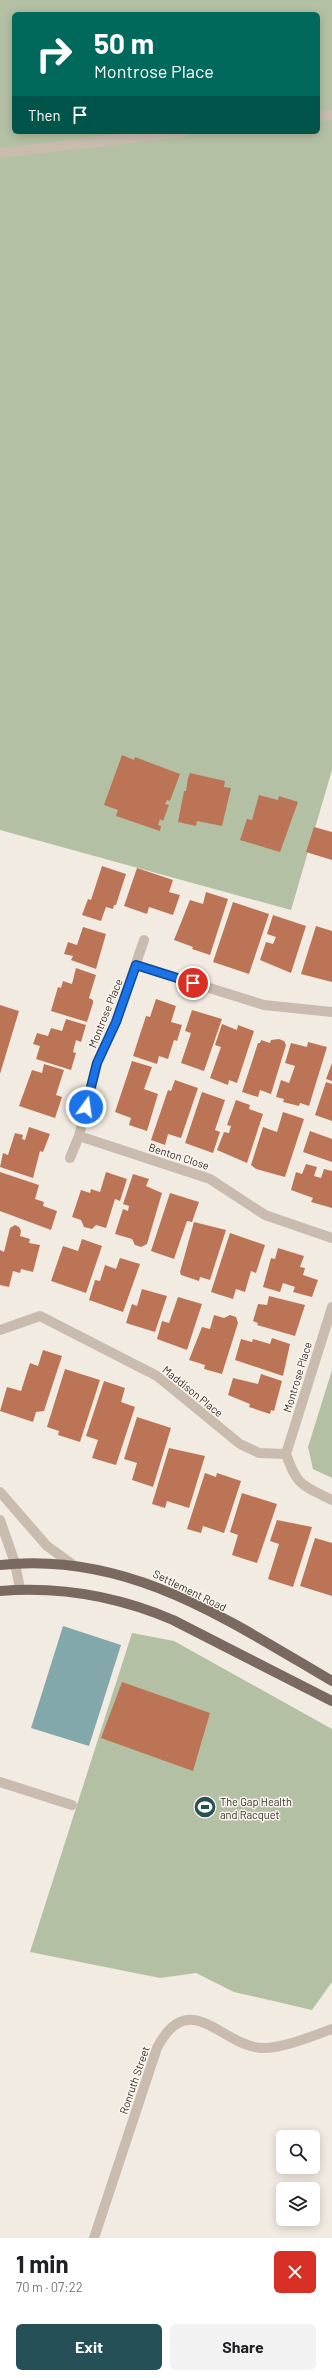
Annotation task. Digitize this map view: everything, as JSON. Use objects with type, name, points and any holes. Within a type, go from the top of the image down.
[{"type":"main road","name":"Settlement Road","points":[[0,1565],[15,1563],[72,1564],[136,1578],[174,1593],[332,1681]]},
{"type":"main road","points":[[0,1591],[49,1589],[92,1594],[147,1610],[173,1620],[332,1701]]},
{"type":"street","points":[[320,116],[332,114]]},
{"type":"street","points":[[0,153],[166,134]]},
{"type":"street","name":"Montrose Place","points":[[79,1136],[97,1063],[116,1022],[144,940]]},
{"type":"street","points":[[136,965],[264,1005],[332,1012]]},
{"type":"street","points":[[70,1158],[79,1136]]},
{"type":"street","name":"Benton Close","points":[[79,1136],[210,1179],[264,1215],[332,1238]]},
{"type":"street","name":"Montrose Place","points":[[286,1454],[332,1307]]},
{"type":"street","name":"Maddison Place","points":[[0,1330],[40,1316],[157,1376],[240,1444],[259,1453],[286,1454]]},
{"type":"street","points":[[286,1454],[294,1476],[303,1485],[332,1500]]},
{"type":"street","points":[[0,1492],[47,1546],[72,1564]]},
{"type":"street","points":[[0,1520],[15,1563],[20,1589]]},
{"type":"street","points":[[0,1782],[72,1805]]},
{"type":"street","name":"Ronruth Street","points":[[94,2238],[157,2048],[170,2028],[180,2022],[197,2020],[210,2024],[248,2046],[262,2048],[280,2045],[332,2029]]},
{"type":"green space","points":[[0,0],[332,0],[332,770],[291,910],[0,830]]},
{"type":"green space","points":[[332,1370],[332,1478],[313,1469],[308,1447]]},
{"type":"green space","name":"The Gap Health and Racquet","points":[[132,1633],[174,1641],[332,1729],[332,1982],[312,2010],[234,1992],[196,1973],[160,1978],[30,1952]]},
{"type":"water","points":[[63,1626],[121,1645],[89,1746],[31,1728]]},
{"type":"building","points":[[122,755],[134,760],[135,757],[180,774],[170,801],[167,800],[165,804],[169,805],[163,821],[160,819],[158,825],[161,826],[160,831],[116,816],[118,810],[104,805]]},
{"type":"building","points":[[190,773],[225,781],[224,787],[231,788],[222,826],[197,821],[196,826],[178,822],[184,791],[186,791]]},
{"type":"building","points":[[259,795],[278,800],[279,796],[298,802],[280,852],[240,840],[247,819],[252,820]]},
{"type":"building","points":[[314,827],[332,832],[332,860],[306,852]]},
{"type":"building","points":[[102,866],[126,874],[116,905],[114,905],[113,909],[106,907],[101,921],[82,915],[88,899],[91,900]]},
{"type":"building","points":[[137,868],[173,880],[169,892],[180,895],[173,915],[149,907],[147,914],[124,906]]},
{"type":"building","points":[[206,892],[228,899],[210,955],[192,949],[193,947],[174,940],[190,900],[203,904]]},
{"type":"building","points":[[233,902],[269,914],[249,974],[213,962]]},
{"type":"building","points":[[273,915],[306,926],[291,973],[260,960],[266,942],[273,944],[276,937],[267,934]]},
{"type":"building","points":[[316,926],[332,931],[332,982],[301,974]]},
{"type":"building","points":[[83,927],[106,934],[96,969],[71,960],[73,956],[64,954],[68,942],[77,945]]},
{"type":"building","points":[[76,968],[96,975],[89,998],[93,1000],[93,1003],[87,1022],[51,1011],[58,987],[61,988],[63,981],[72,984]]},
{"type":"building","points":[[156,999],[176,1006],[171,1022],[182,1025],[177,1041],[174,1040],[168,1059],[159,1056],[157,1064],[133,1056],[146,1016],[150,1017]]},
{"type":"building","points":[[0,1005],[19,1011],[0,1074]]},
{"type":"building","points":[[192,1010],[222,1019],[204,1071],[181,1063],[191,1033],[185,1031]]},
{"type":"building","points":[[66,1019],[86,1025],[81,1042],[76,1040],[73,1052],[76,1053],[71,1070],[36,1059],[40,1046],[33,1044],[37,1033],[48,1036],[51,1028],[62,1031]]},
{"type":"building","points":[[222,1024],[237,1030],[238,1025],[254,1031],[237,1083],[229,1080],[228,1085],[210,1078],[221,1047],[215,1045]]},
{"type":"building","points":[[279,1039],[284,1041],[286,1045],[271,1094],[260,1090],[258,1097],[242,1092],[258,1043],[260,1043],[261,1040],[270,1043],[271,1040]]},
{"type":"building","points":[[308,1042],[327,1047],[309,1106],[300,1103],[299,1106],[283,1102],[284,1099],[276,1097],[281,1080],[289,1083],[295,1066],[285,1063],[291,1043],[307,1047]]},
{"type":"building","points":[[132,1061],[152,1067],[144,1089],[158,1094],[147,1131],[129,1125],[131,1118],[115,1112]]},
{"type":"building","points":[[332,1063],[332,1081],[326,1079]]},
{"type":"building","points":[[44,1064],[64,1070],[56,1095],[62,1097],[55,1118],[19,1106],[32,1070],[42,1073]]},
{"type":"building","points":[[175,1080],[198,1088],[181,1138],[168,1134],[165,1145],[151,1140],[168,1090],[171,1091]]},
{"type":"building","points":[[326,1082],[332,1084],[332,1121],[315,1115]]},
{"type":"building","points":[[202,1092],[225,1100],[215,1130],[220,1132],[213,1153],[185,1143]]},
{"type":"building","points":[[236,1100],[250,1105],[249,1109],[263,1114],[247,1163],[217,1150],[224,1132],[229,1133],[231,1126],[227,1125]]},
{"type":"building","points":[[283,1112],[304,1119],[285,1177],[256,1169],[251,1165],[263,1127],[277,1132]]},
{"type":"building","points":[[29,1127],[50,1134],[43,1152],[40,1151],[33,1178],[0,1167],[3,1153],[8,1155],[15,1133],[23,1135],[22,1139],[25,1140]]},
{"type":"building","points":[[310,1131],[332,1139],[332,1162],[303,1152]]},
{"type":"building","points":[[306,1164],[317,1167],[314,1176],[321,1178],[324,1169],[332,1171],[332,1208],[311,1202],[313,1198],[291,1190],[296,1172],[302,1174]]},
{"type":"building","points":[[0,1172],[39,1185],[35,1199],[44,1202],[43,1206],[57,1211],[51,1230],[0,1211]]},
{"type":"building","points":[[106,1172],[127,1179],[120,1201],[115,1199],[106,1228],[96,1225],[92,1229],[84,1227],[81,1220],[72,1217],[81,1190],[90,1193],[91,1189],[100,1192]]},
{"type":"building","points":[[133,1174],[149,1179],[146,1186],[162,1193],[147,1244],[141,1247],[135,1245],[132,1239],[115,1234],[123,1209],[128,1211],[129,1206],[123,1204]]},
{"type":"building","points":[[170,1193],[199,1202],[192,1222],[187,1221],[174,1259],[151,1251]]},
{"type":"building","points":[[194,1222],[226,1230],[210,1280],[200,1277],[199,1281],[181,1275],[180,1272]]},
{"type":"building","points":[[15,1225],[19,1227],[21,1231],[20,1236],[30,1239],[29,1243],[40,1245],[33,1272],[21,1269],[20,1273],[13,1271],[9,1287],[0,1285],[0,1250],[4,1252],[10,1228]]},
{"type":"building","points":[[230,1233],[265,1245],[256,1273],[251,1271],[245,1292],[236,1289],[233,1299],[211,1292]]},
{"type":"building","points":[[82,1239],[102,1246],[86,1293],[51,1281],[63,1246],[78,1251]]},
{"type":"building","points":[[278,1248],[304,1256],[300,1267],[305,1268],[303,1275],[318,1280],[312,1297],[293,1292],[295,1287],[283,1283],[280,1292],[263,1287],[271,1258],[275,1259]]},
{"type":"building","points":[[120,1258],[140,1264],[123,1312],[89,1300],[95,1280],[100,1281],[105,1265],[116,1269]]},
{"type":"building","points":[[142,1289],[167,1296],[155,1332],[126,1323],[132,1304],[137,1306]]},
{"type":"building","points":[[269,1296],[305,1305],[295,1336],[257,1325],[258,1323],[253,1321],[258,1304],[267,1305]]},
{"type":"building","points":[[178,1297],[202,1304],[187,1350],[157,1339],[162,1321],[169,1323]]},
{"type":"building","points":[[214,1315],[224,1318],[230,1315],[236,1317],[238,1323],[222,1374],[204,1369],[205,1365],[189,1360],[202,1327],[210,1329]]},
{"type":"building","points":[[272,1338],[290,1344],[283,1376],[235,1360],[241,1339],[252,1342],[253,1339],[270,1344]]},
{"type":"building","points":[[43,1350],[62,1356],[44,1411],[36,1412],[33,1422],[0,1411],[7,1387],[21,1391],[30,1363],[38,1366]]},
{"type":"building","points":[[65,1369],[100,1380],[80,1442],[58,1435],[59,1431],[47,1427]]},
{"type":"building","points":[[261,1374],[282,1381],[274,1411],[271,1410],[270,1414],[249,1407],[250,1404],[228,1395],[233,1378],[258,1384]]},
{"type":"building","points":[[104,1381],[125,1388],[121,1402],[135,1407],[116,1465],[92,1458],[98,1440],[86,1436]]},
{"type":"building","points":[[137,1417],[171,1428],[153,1487],[132,1480],[137,1463],[124,1459]]},
{"type":"building","points":[[169,1448],[205,1456],[189,1508],[167,1501],[165,1508],[152,1504]]},
{"type":"building","points":[[205,1473],[216,1477],[217,1473],[241,1481],[224,1533],[203,1526],[201,1533],[187,1529]]},
{"type":"building","points":[[242,1493],[277,1504],[257,1563],[232,1555],[238,1535],[230,1532]]},
{"type":"building","points":[[277,1520],[312,1527],[293,1587],[268,1579],[279,1544],[270,1541]]},
{"type":"building","points":[[315,1538],[332,1543],[332,1596],[300,1586]]},
{"type":"building","points":[[122,1682],[210,1713],[193,1771],[101,1738]]},
{"type":"place","name":"The Gap Health and Racquet","points":[[205,1807]]},
{"type":"route","points":[[86,1107],[97,1063],[116,1022],[136,965],[193,983]]}]
